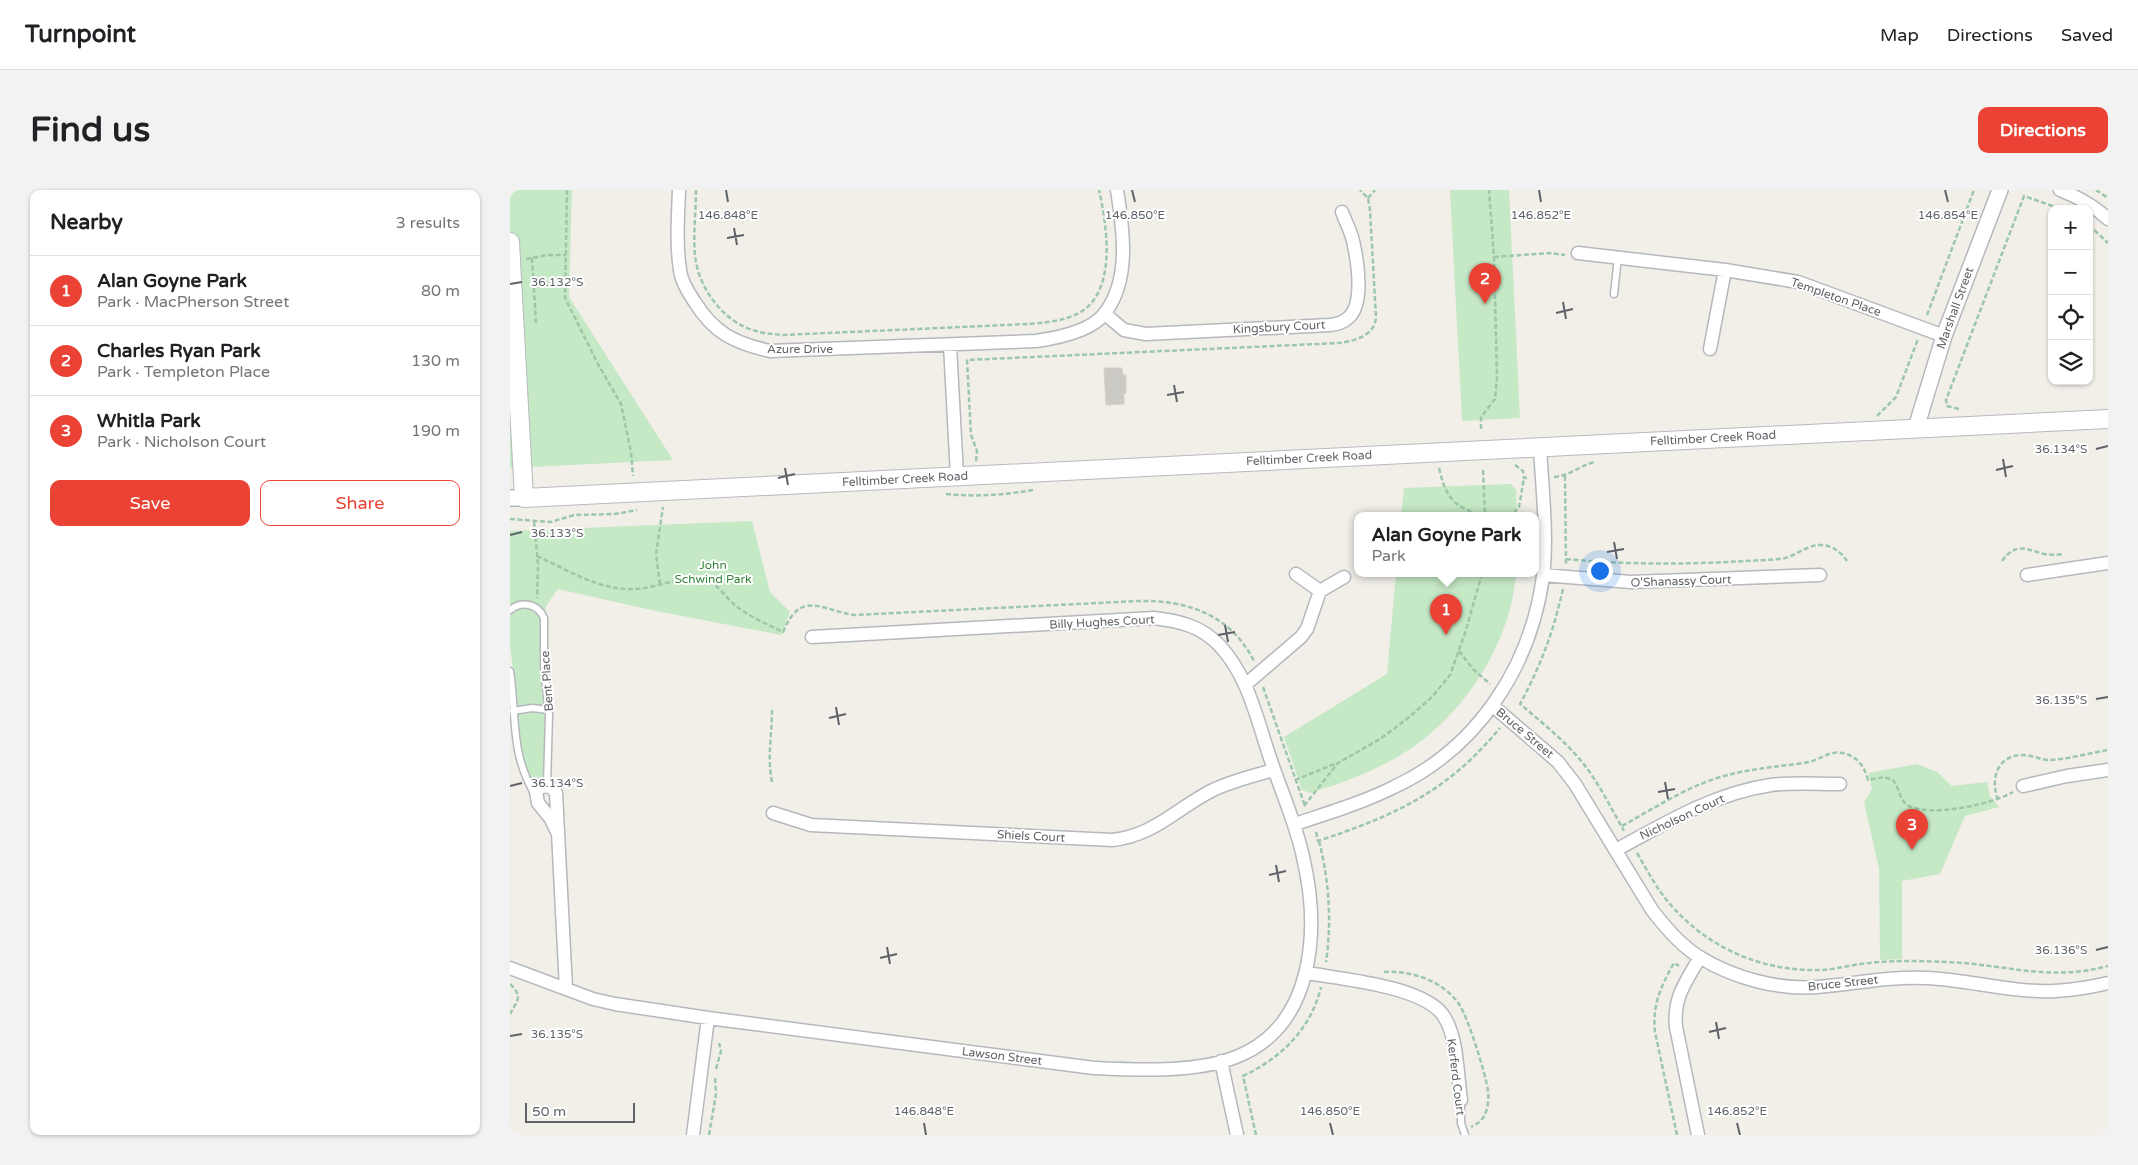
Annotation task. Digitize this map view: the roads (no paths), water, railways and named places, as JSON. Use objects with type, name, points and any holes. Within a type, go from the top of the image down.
[{"type":"main road","points":[[510,242],[517,498]]},
{"type":"main road","name":"Felltimber Creek Road","points":[[517,498],[636,501],[957,476],[2108,419]]},
{"type":"street","name":"Azure Drive","points":[[679,190],[678,252],[680,273],[688,293],[704,318],[729,338],[750,347],[770,351],[950,345],[1054,338],[1089,325],[1105,314]]},
{"type":"street","points":[[1105,314],[1121,278],[1122,232],[1117,190]]},
{"type":"street","name":"Marshall Street","points":[[1916,428],[1944,336],[2000,190]]},
{"type":"street","points":[[2060,190],[2073,194],[2097,209],[2108,219]]},
{"type":"street","name":"Kingsbury Court","points":[[1105,314],[1124,330],[1146,334],[1340,323],[1349,318],[1355,310],[1358,294],[1354,245],[1342,212]]},
{"type":"street","name":"Templeton Place","points":[[1578,253],[1725,270],[1798,282],[1944,336]]},
{"type":"street","points":[[1710,349],[1725,270]]},
{"type":"street","points":[[950,345],[957,476]]},
{"type":"street","points":[[1294,821],[1313,818],[1361,802],[1396,787],[1446,754],[1493,706],[1514,671],[1528,638],[1543,575],[1544,550],[1540,447]]},
{"type":"street","points":[[2027,575],[2108,563]]},
{"type":"street","points":[[1296,574],[1320,591]]},
{"type":"street","name":"O'Shanassy Court","points":[[1543,575],[1631,582],[1820,575]]},
{"type":"street","points":[[1245,685],[1301,637],[1306,629],[1320,591],[1344,577]]},
{"type":"street","name":"Billy Hughes Court","points":[[812,637],[1154,618],[1169,620],[1199,629],[1218,644],[1234,663],[1245,685],[1274,770],[1294,821]]},
{"type":"street","name":"Bruce Street","points":[[1493,706],[1558,762],[1575,784],[1652,910],[1665,927],[1700,957],[1733,973],[1792,987],[1816,987],[1890,978],[1926,977],[2054,991],[2079,989],[2108,983]]},
{"type":"street","name":"Shiels Court","points":[[773,813],[811,825],[1112,840],[1128,839],[1148,831],[1211,791],[1274,770]]},
{"type":"street","points":[[2023,786],[2055,778],[2108,770]]},
{"type":"street","name":"Nicholson Court","points":[[1616,850],[1694,808],[1744,790],[1783,784],[1840,784]]},
{"type":"street","points":[[536,796],[539,788],[547,785]]},
{"type":"street","name":"Bent Place","points":[[547,785],[552,786],[556,793],[566,990]]},
{"type":"street","name":"Bent Place","points":[[536,796],[557,832]]},
{"type":"street","name":"Lawson Street","points":[[511,971],[593,999],[615,1004],[708,1018],[1094,1068],[1137,1070],[1179,1068],[1221,1062],[1258,1046],[1276,1030],[1290,1012],[1301,991],[1306,973],[1311,922],[1310,897],[1304,858],[1294,821]]},
{"type":"street","points":[[1698,1135],[1674,1011],[1679,993],[1700,957]]},
{"type":"street","name":"Kerferd Court","points":[[1306,973],[1407,992],[1428,1001],[1443,1015],[1452,1038],[1461,1100]]},
{"type":"street","points":[[692,1135],[708,1018]]},
{"type":"street","points":[[1221,1062],[1237,1135]]},
{"type":"lane","points":[[1614,294],[1618,257]]},
{"type":"lane","name":"Bent Place","points":[[510,610],[519,604],[528,604],[541,611],[544,623],[544,666],[549,710],[547,785]]},
{"type":"lane","name":"Bent Place","points":[[510,671],[513,712],[511,736],[516,763],[522,777],[536,796]]},
{"type":"lane","points":[[513,712],[529,709],[549,710]]},
{"type":"lane","name":"Kerferd Court","points":[[1461,1100],[1462,1124],[1465,1135]]},
{"type":"place","name":"Charles Ryan Park","points":[[1485,304]]},
{"type":"place","name":"Alan Goyne Park","points":[[1446,635]]},
{"type":"place","name":"Whitla Park","points":[[1912,850]]},
{"type":"park label","name":"John Schwind Park","points":[[713,572]]}]
